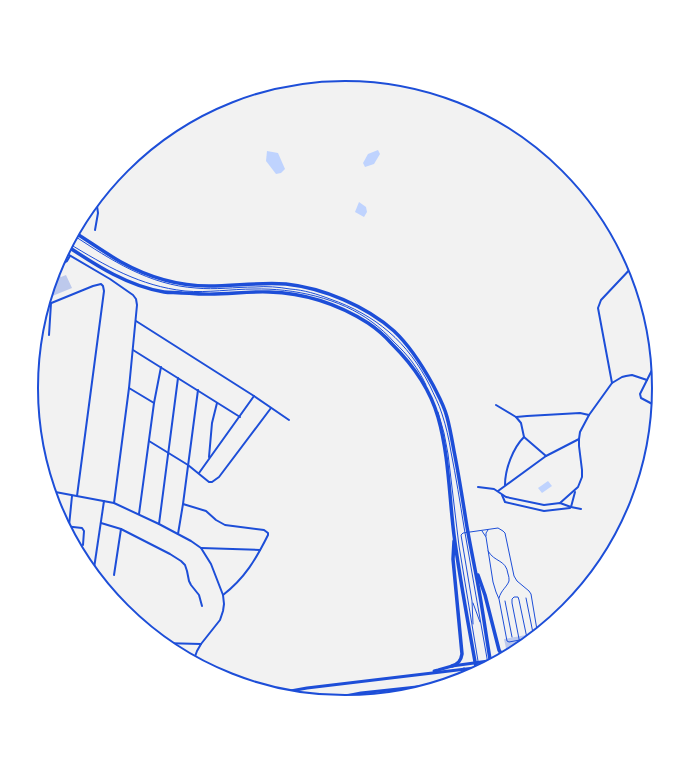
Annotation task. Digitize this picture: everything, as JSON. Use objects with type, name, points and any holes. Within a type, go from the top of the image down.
[{"type":"highway","points":[[79,235],[122,263],[154,277],[186,284],[208,286],[276,283],[314,289],[361,308],[393,330],[417,358],[440,397],[446,412],[451,431],[469,544],[497,646],[501,654]]},
{"type":"highway","points":[[71,249],[115,276],[130,283],[148,288],[166,292],[203,294],[256,292],[308,297],[335,306],[369,324],[383,334],[409,362],[421,380],[435,410],[442,433],[446,454],[454,537],[476,654],[477,667]]},
{"type":"highway","points":[[452,666],[462,659],[453,546],[454,537]]},
{"type":"highway","points":[[474,561],[487,652],[489,660]]},
{"type":"main road","points":[[431,673],[452,666],[487,661]]},
{"type":"main road","points":[[291,691],[475,667]]},
{"type":"main road","points":[[349,696],[419,687]]},
{"type":"street","points":[[95,230],[98,217],[97,208]]},
{"type":"street","points":[[65,262],[70,256],[110,279],[133,295],[136,299],[136,320],[129,388],[114,503]]},
{"type":"street","points":[[612,383],[598,308],[601,300],[629,270]]},
{"type":"street","points":[[49,335],[51,303],[94,286],[100,284],[102,285],[104,288],[77,496]]},
{"type":"street","points":[[136,320],[289,420]]},
{"type":"street","points":[[133,350],[240,417]]},
{"type":"street","points":[[139,514],[154,403],[161,367]]},
{"type":"street","points":[[652,370],[640,394],[641,398],[652,404]]},
{"type":"street","points":[[560,503],[578,487],[582,477],[579,439],[580,432],[589,416],[612,383],[622,377],[632,375],[647,380]]},
{"type":"street","points":[[159,524],[178,378]]},
{"type":"street","points":[[129,388],[154,403]]},
{"type":"street","points":[[178,534],[198,390]]},
{"type":"street","points":[[199,473],[254,396]]},
{"type":"street","points":[[209,458],[212,423],[217,403]]},
{"type":"street","points":[[496,405],[521,422],[524,437],[546,456]]},
{"type":"street","points":[[149,441],[199,473],[209,482],[212,482],[218,480],[271,408]]},
{"type":"street","points":[[516,418],[580,413],[589,416]]},
{"type":"street","points":[[505,486],[506,472],[515,448],[518,442],[524,437]]},
{"type":"street","points":[[498,491],[546,456],[579,439]]},
{"type":"street","points":[[478,487],[498,491],[502,495],[505,502],[544,510],[566,509],[571,507]]},
{"type":"street","points":[[571,507],[575,491]]},
{"type":"street","points":[[56,492],[114,503],[159,524],[201,548],[211,564],[223,595],[223,611],[220,620],[201,644],[195,656]]},
{"type":"street","points":[[69,523],[72,495]]},
{"type":"street","points":[[502,495],[544,505],[560,503],[581,509]]},
{"type":"street","points":[[94,565],[104,501]]},
{"type":"street","points":[[183,504],[206,511],[216,520],[225,525],[268,532],[268,535],[251,566],[238,582],[223,595]]},
{"type":"street","points":[[101,523],[121,530],[181,561],[185,565],[191,585],[199,595],[202,606]]},
{"type":"street","points":[[71,526],[83,529],[83,545]]},
{"type":"street","points":[[114,575],[121,530]]},
{"type":"street","points":[[201,548],[260,550]]},
{"type":"street","points":[[174,643],[201,644]]},
{"type":"lane","points":[[77,238],[131,270],[153,280],[194,288],[273,287],[313,293],[339,302],[360,312],[382,326],[415,359],[439,406],[447,432],[466,527]]},
{"type":"lane","points":[[73,246],[114,270],[150,284],[185,291],[266,289],[310,294],[357,312],[385,332],[412,361],[422,377],[439,414],[448,454],[459,546],[479,666]]},
{"type":"lane","points":[[488,529],[486,537],[493,582],[499,599],[507,641],[509,642],[523,639]]},
{"type":"lane","points":[[473,629],[472,601],[461,535],[464,533],[481,530],[500,529],[505,533],[514,576],[517,581],[531,594],[536,630]]},
{"type":"lane","points":[[481,530],[486,537]]},
{"type":"lane","points":[[469,544],[488,661]]},
{"type":"lane","points":[[488,550],[494,558],[503,563],[507,569],[509,577],[499,599]]},
{"type":"lane","points":[[519,640],[512,603],[512,599],[514,597],[518,597],[519,600],[527,636]]},
{"type":"lane","points":[[472,601],[481,627]]},
{"type":"path","points":[[526,598],[533,632]]},
{"type":"path","points":[[505,602],[512,637]]},
{"type":"water","points":[[378,150],[380,154],[374,164],[365,167],[363,163],[368,154]]},
{"type":"water","points":[[267,151],[278,153],[285,169],[281,173],[276,174],[266,161]]},
{"type":"water","points":[[359,202],[366,207],[367,212],[364,217],[355,212]]},
{"type":"water","points":[[548,481],[552,486],[542,493],[538,488]]},
{"type":"building","points":[[60,274],[61,277],[66,275],[72,288],[52,296]]},
{"type":"building","points":[[530,634],[506,650],[504,639]]}]
